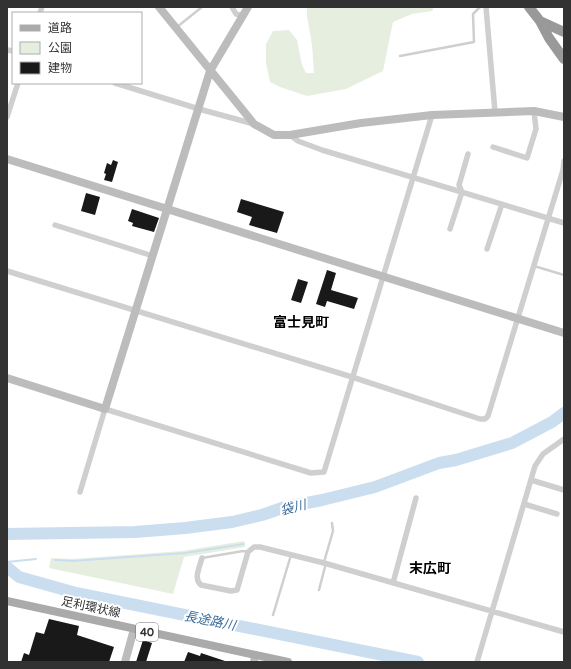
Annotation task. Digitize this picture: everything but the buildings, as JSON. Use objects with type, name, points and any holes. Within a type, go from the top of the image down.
[{"type":"highway","points":[[529,7],[540,21],[549,38],[564,59]]},
{"type":"highway","points":[[540,21],[564,32]]},
{"type":"main road","name":"足利環状線","points":[[7,601],[134,629],[254,659],[288,662]]},
{"type":"street","points":[[159,7],[254,124]]},
{"type":"street","points":[[232,7],[236,14],[244,16]]},
{"type":"street","points":[[80,492],[210,71],[248,7]]},
{"type":"street","points":[[486,7],[495,112]]},
{"type":"street","points":[[7,117],[18,84]]},
{"type":"street","points":[[118,84],[254,124],[274,135],[290,135],[361,123],[432,114],[534,111],[564,117]]},
{"type":"street","points":[[493,147],[527,158],[536,129],[534,111]]},
{"type":"street","points":[[7,378],[311,473],[324,472],[432,114]]},
{"type":"street","points":[[290,135],[298,141],[322,150],[564,223]]},
{"type":"street","points":[[450,229],[462,192],[459,185],[468,154]]},
{"type":"street","points":[[7,159],[564,333]]},
{"type":"street","points":[[7,271],[352,377],[480,419],[485,419],[488,416],[563,170],[564,161]]},
{"type":"street","points":[[487,249],[502,204]]},
{"type":"street","points":[[55,226],[153,256]]},
{"type":"street","points":[[477,662],[530,480],[542,454],[564,439]]},
{"type":"street","points":[[530,480],[564,490]]},
{"type":"street","points":[[392,583],[416,498]]},
{"type":"street","points":[[524,504],[557,514]]},
{"type":"street","points":[[202,558],[197,579],[200,585],[234,591],[237,590],[248,552],[254,547],[260,547],[325,563],[564,632]]},
{"type":"street","points":[[125,662],[134,629]]},
{"type":"lane","points":[[176,28],[202,7]]},
{"type":"lane","points":[[400,56],[474,42],[473,14],[480,7]]},
{"type":"lane","points":[[533,266],[564,275]]},
{"type":"lane","points":[[318,590],[333,531],[332,523]]},
{"type":"lane","points":[[202,558],[243,551],[248,552]]},
{"type":"lane","points":[[273,615],[291,554]]},
{"type":"green space","points":[[307,7],[434,7],[432,11],[412,14],[393,22],[383,71],[346,89],[307,96],[270,82],[266,63],[266,44],[273,31],[289,30],[297,40],[302,65],[306,73],[314,73]]},
{"type":"green space","points":[[244,541],[245,547],[184,557],[173,594],[49,568],[51,558],[73,559],[182,551]]},
{"type":"waterway","name":"袋川","points":[[7,534],[135,532],[232,522],[262,515],[282,508],[375,487],[439,463],[456,460],[512,443],[552,422],[564,413]]},
{"type":"waterway","points":[[55,560],[73,561],[185,553],[244,544]]},
{"type":"waterway","points":[[7,562],[36,559]]},
{"type":"waterway","name":"長途路川","points":[[7,567],[19,577],[76,593],[418,662]]},
{"type":"district","name":"富士見町","points":[[301,322]]},
{"type":"district","name":"末広町","points":[[430,568]]}]
